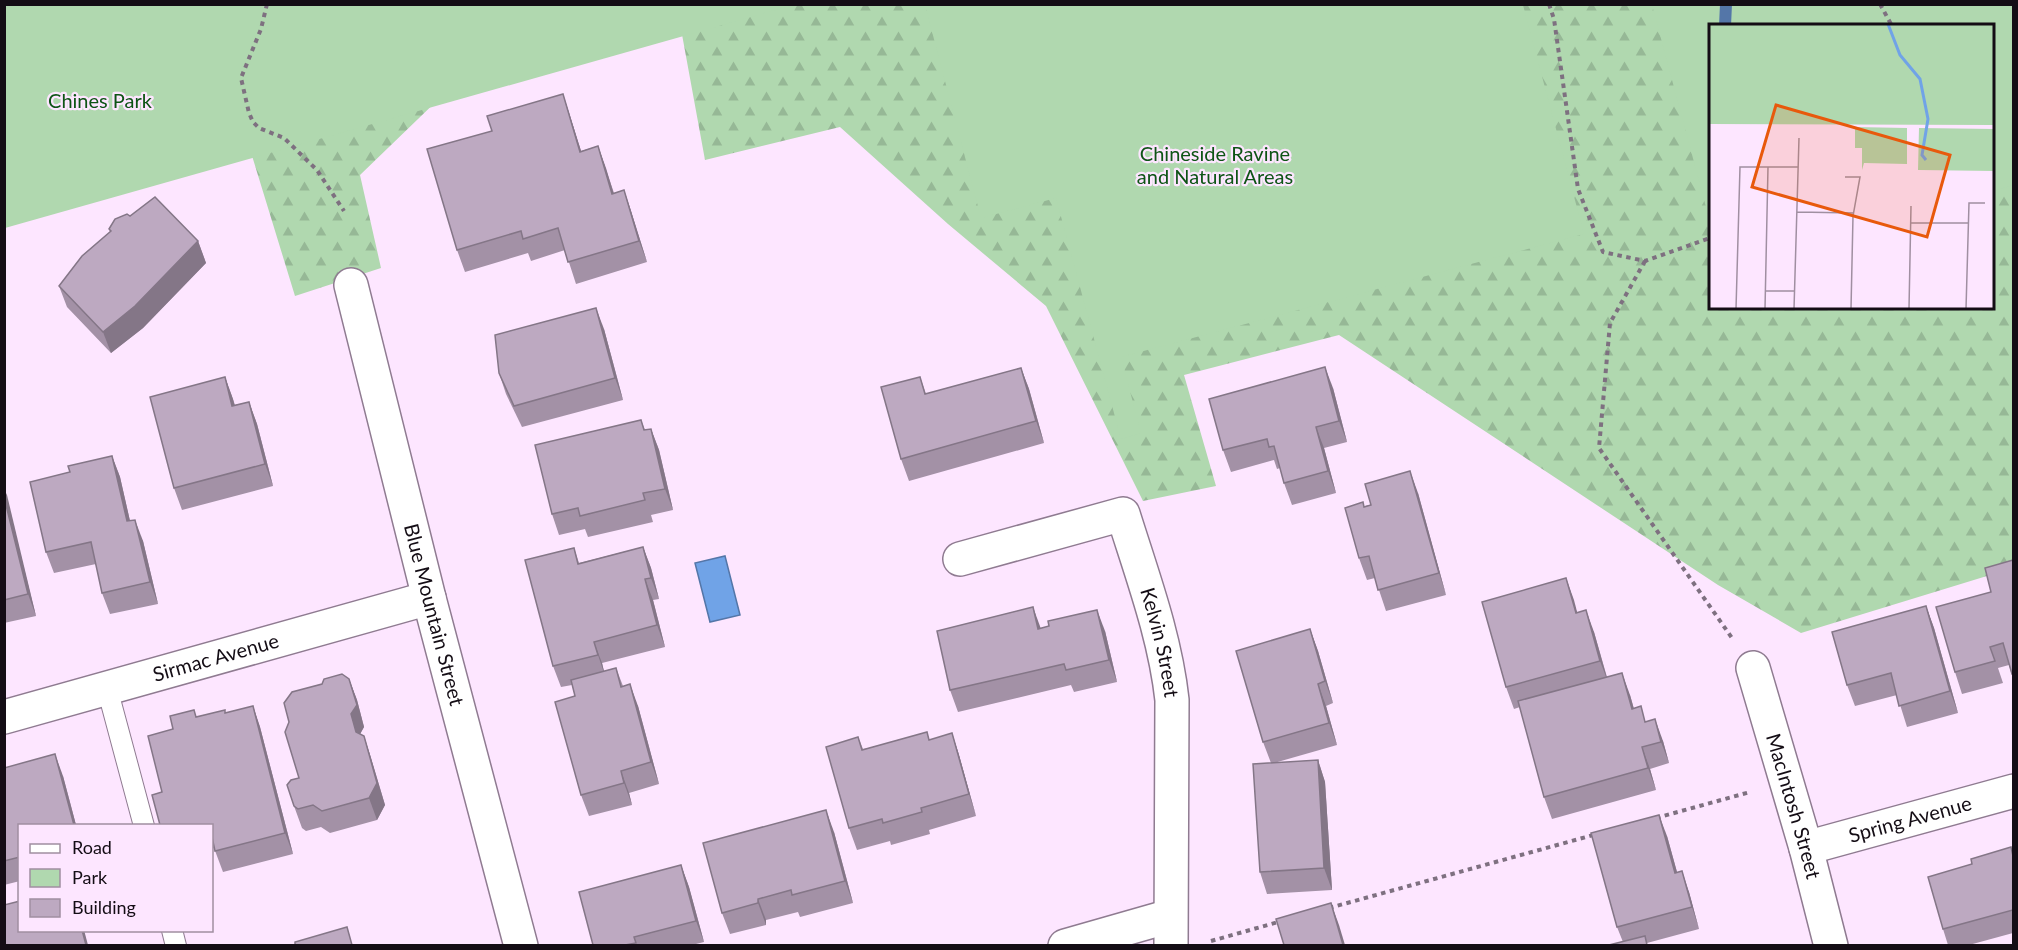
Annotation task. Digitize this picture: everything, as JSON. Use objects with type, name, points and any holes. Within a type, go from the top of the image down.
[{"type":"street","name":"Blue Mountain Street","points":[[351,285],[429,598],[521,945]]},
{"type":"street","name":"Kelvin Street","points":[[960,559],[1123,514],[1169,672],[1172,700],[1170,931]]},
{"type":"street","name":"Sirmac Avenue","points":[[4,717],[429,598]]},
{"type":"street","name":"MacIntosh Street","points":[[1753,668],[1806,848],[1831,945]]},
{"type":"street","name":"Spring Avenue","points":[[1806,848],[2013,791]]},
{"type":"street","points":[[1065,945],[1170,931]]},
{"type":"lane","points":[[107,688],[144,824]]},
{"type":"path","points":[[267,4],[261,29],[242,78],[249,113],[259,128],[284,138],[317,170],[344,211]]},
{"type":"path","points":[[1549,4],[1554,19],[1578,189],[1603,252],[1645,261],[1709,238]]},
{"type":"path","points":[[1880,4],[1891,24]]},
{"type":"path","points":[[1645,261],[1610,323],[1599,448],[1753,668]]},
{"type":"path","points":[[1652,819],[1786,782]]},
{"type":"path","points":[[1319,911],[1606,832]]},
{"type":"path","points":[[1204,942],[1284,920]]},
{"type":"green space","name":"Chines Park","points":[[5,4],[793,4],[793,5],[5,228]]},
{"type":"green space","points":[[4,5],[447,91],[360,175],[381,268],[295,296],[245,133]]},
{"type":"green space","points":[[635,5],[2013,5],[2013,568],[1801,633],[1718,585],[1339,335],[1184,375],[1216,486],[1143,501],[1046,306],[948,224],[840,127],[705,160],[681,29]]},
{"type":"green space","name":"Chineside Ravine and Natural Areas","points":[[925,5],[1523,5],[1584,234],[1121,357],[1141,433],[1121,439],[1056,198],[981,218]]},
{"type":"green space","points":[[1652,5],[2013,5],[2013,185],[1994,191],[1994,24],[1709,24],[1709,218]]},
{"type":"water","points":[[725,556],[740,615],[710,622],[695,563]]},
{"type":"building","points":[[563,94],[580,152],[598,146],[612,194],[624,190],[639,241],[568,262],[558,228],[523,239],[521,231],[457,250],[427,149],[492,131],[487,116]]},
{"type":"building","points":[[155,197],[198,241],[135,306],[103,332],[59,286],[82,256],[111,231],[109,229],[115,219],[127,214],[130,216]]},
{"type":"building","points":[[596,308],[615,378],[514,406],[499,373],[495,335]]},
{"type":"building","points":[[1325,367],[1339,421],[1316,427],[1328,471],[1284,483],[1274,446],[1269,447],[1267,439],[1223,450],[1209,399]]},
{"type":"building","points":[[1021,368],[1036,421],[901,459],[881,387],[920,377],[925,394]]},
{"type":"building","points":[[225,377],[232,406],[249,402],[265,464],[174,488],[150,397]]},
{"type":"building","points":[[641,420],[644,430],[651,429],[665,489],[643,493],[645,500],[580,516],[578,508],[552,514],[535,445]]},
{"type":"building","points":[[112,456],[127,521],[135,520],[150,582],[102,593],[91,542],[46,552],[30,482],[70,472],[68,466]]},
{"type":"building","points":[[1410,471],[1439,573],[1378,590],[1369,556],[1359,558],[1345,508],[1363,502],[1364,507],[1371,505],[1365,484]]},
{"type":"building","points":[[4,497],[28,594],[4,600]]},
{"type":"building","points":[[643,547],[651,578],[645,579],[657,625],[594,642],[598,655],[553,666],[525,560],[574,548],[578,564]]},
{"type":"building","points":[[2013,560],[2013,674],[2003,643],[1990,647],[1995,661],[1955,672],[1936,607],[1991,592],[1985,568]]},
{"type":"building","points":[[1566,578],[1576,613],[1586,610],[1600,661],[1506,687],[1482,602]]},
{"type":"building","points":[[1926,606],[1950,691],[1899,706],[1891,673],[1847,685],[1832,632]]},
{"type":"building","points":[[1033,607],[1038,629],[1049,626],[1048,621],[1097,610],[1109,660],[1066,670],[1064,664],[950,690],[937,631]]},
{"type":"building","points":[[1310,629],[1325,681],[1318,684],[1329,723],[1263,742],[1236,651]]},
{"type":"building","points":[[616,668],[621,687],[630,684],[651,762],[621,771],[624,783],[581,795],[555,702],[575,696],[571,680]]},
{"type":"building","points":[[1622,673],[1632,709],[1641,706],[1645,722],[1655,719],[1661,742],[1642,747],[1648,768],[1544,797],[1518,701]]},
{"type":"building","points":[[342,674],[349,679],[357,705],[351,714],[356,732],[364,736],[377,783],[369,798],[322,811],[313,805],[298,809],[294,806],[287,785],[291,780],[299,778],[285,732],[289,722],[284,703],[292,692],[322,684],[324,679]]},
{"type":"building","points":[[253,706],[285,833],[215,851],[213,824],[160,824],[152,795],[162,792],[148,736],[173,729],[170,716],[194,710],[196,717],[225,710],[225,713]]},
{"type":"building","points":[[927,732],[929,740],[952,733],[969,794],[921,808],[922,812],[883,823],[882,819],[849,828],[826,747],[858,737],[862,750]]},
{"type":"building","points":[[55,754],[74,824],[18,824],[18,858],[4,861],[4,768]]},
{"type":"building","points":[[1318,760],[1324,868],[1260,872],[1253,764]]},
{"type":"building","points":[[826,810],[845,881],[792,895],[791,890],[758,899],[758,903],[722,913],[703,843]]},
{"type":"building","points":[[1659,815],[1675,873],[1682,871],[1692,907],[1617,927],[1591,833]]},
{"type":"building","points":[[2011,847],[2013,910],[1943,929],[1928,877],[1972,864],[1971,859]]},
{"type":"building","points":[[681,865],[696,921],[634,937],[636,943],[593,945],[579,892]]},
{"type":"building","points":[[18,902],[18,932],[83,932],[86,945],[4,945],[4,905]]},
{"type":"building","points":[[1331,903],[1343,945],[1284,945],[1276,919]]},
{"type":"building","points":[[347,927],[352,945],[295,945],[295,942]]},
{"type":"building","points":[[1645,936],[1647,945],[1609,945]]},
{"type":"waterway","points":[[1725,24],[1726,4]]}]
